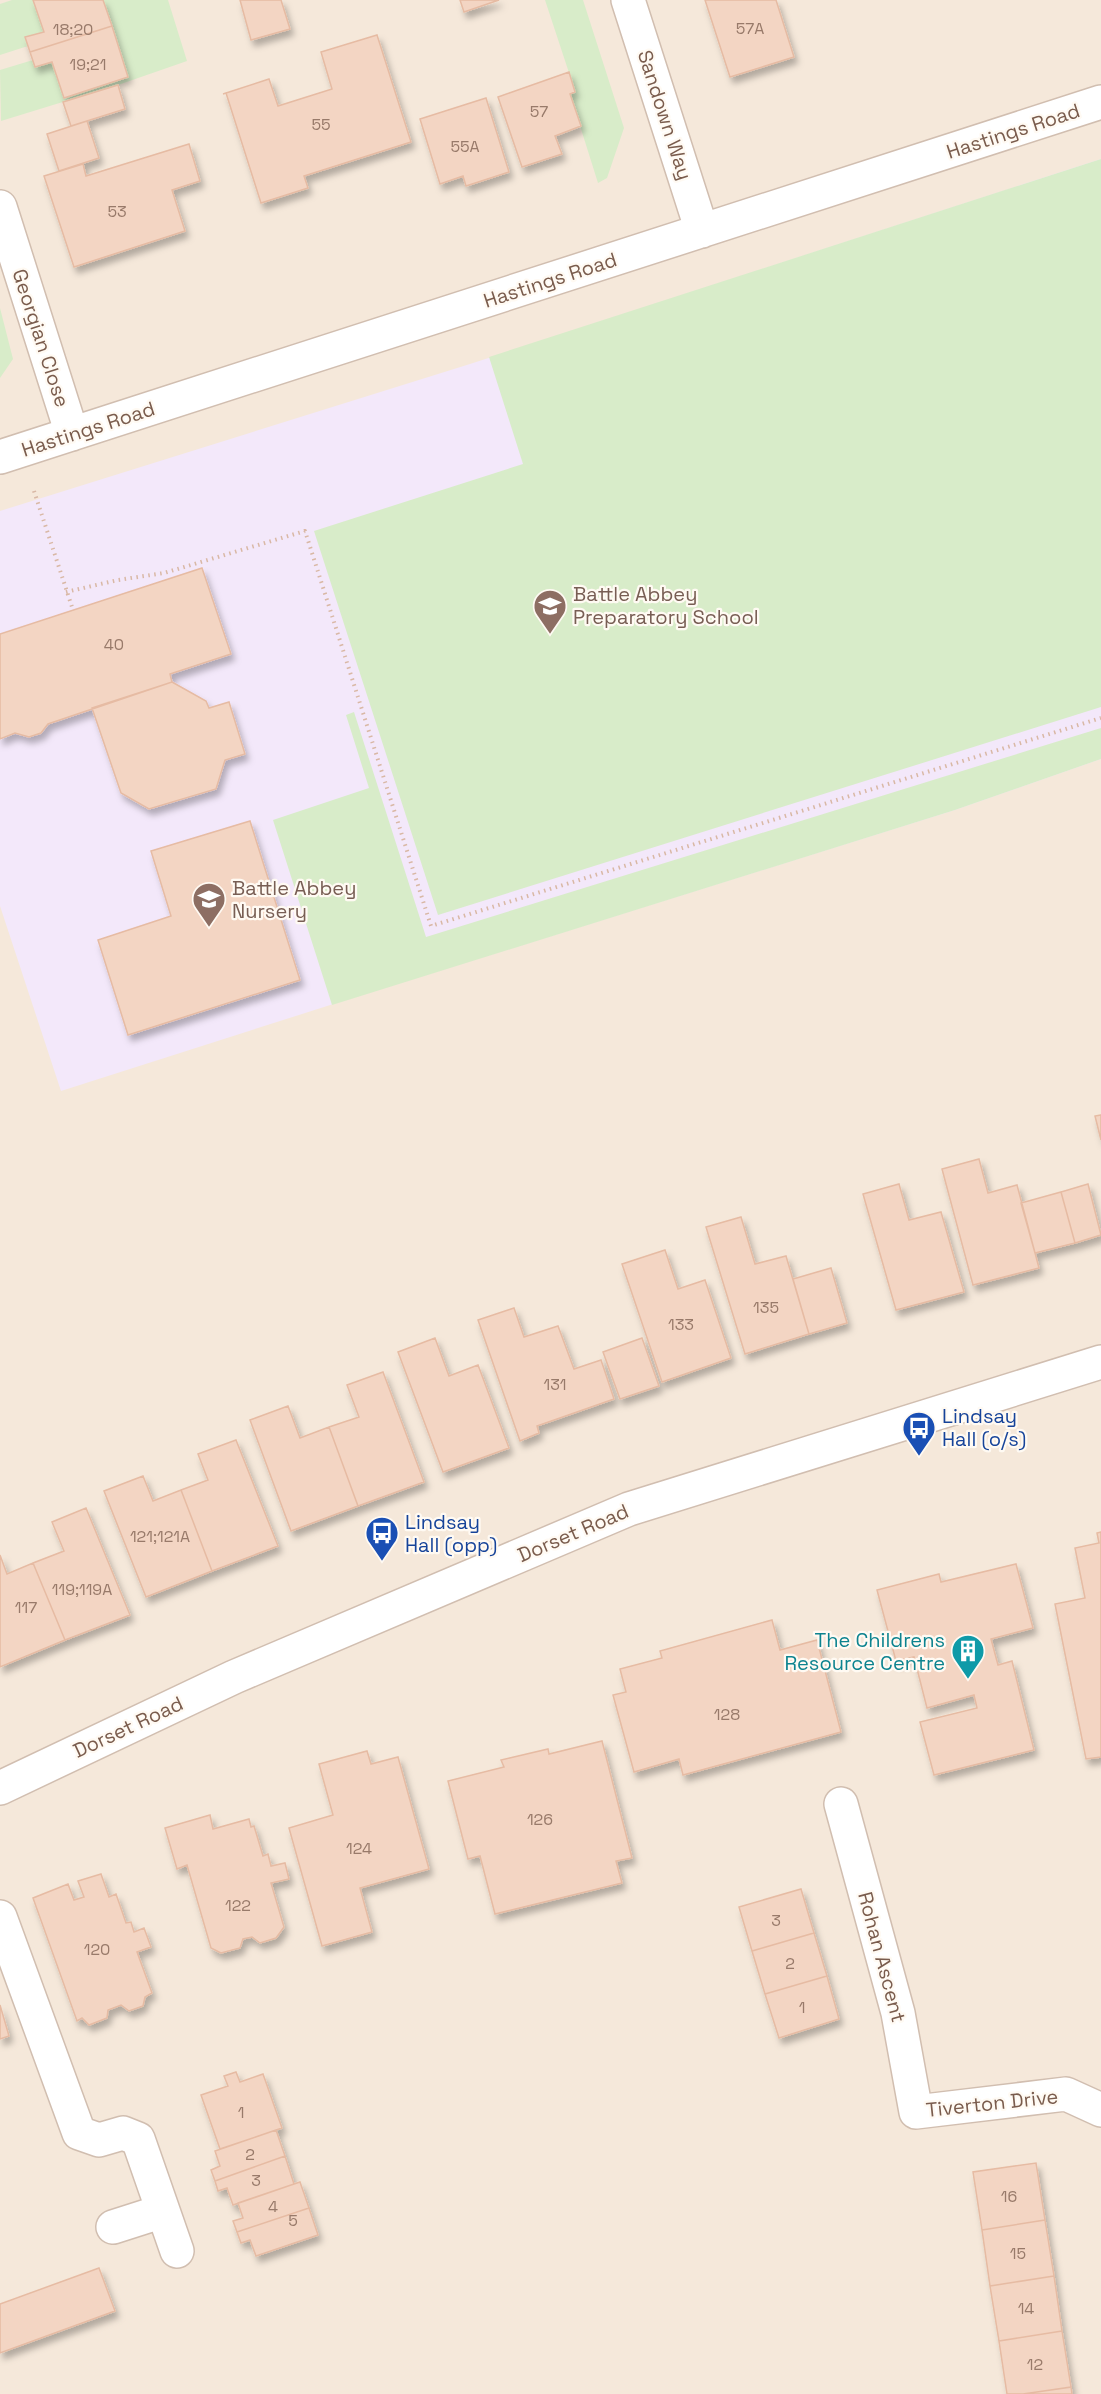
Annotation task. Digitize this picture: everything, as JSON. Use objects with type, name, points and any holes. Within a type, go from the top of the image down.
[{"type":"street","name":"Sandown Way","points":[[628,0],[702,231]]},
{"type":"street","name":"Hastings Road","points":[[11,454],[1101,102]]},
{"type":"street","name":"Georgian Close","points":[[0,207],[72,434]]},
{"type":"street","name":"Dorset Road","points":[[0,1788],[234,1677],[629,1509],[1101,1362]]},
{"type":"street","name":"Rohan Ascent","points":[[841,1804],[898,2013],[916,2112]]},
{"type":"street","points":[[0,1917],[80,2133],[99,2140],[123,2133],[138,2139],[177,2251]]},
{"type":"street","name":"Tiverton Drive","points":[[916,2112],[1066,2094],[1101,2110]]},
{"type":"street","points":[[113,2227],[163,2211]]},
{"type":"path","points":[[11,454],[73,610]]},
{"type":"path","points":[[66,592],[118,580],[164,573],[306,531],[431,926],[1101,718]]},
{"type":"shaded area","points":[[0,0],[1101,0],[1101,2394],[0,2394]]},
{"type":"shaded area","name":"Battle Abbey Preparatory School","points":[[1101,159],[1101,759],[955,810],[61,1091],[0,906],[0,511],[470,364]]},
{"type":"green space","points":[[12,0],[33,0],[44,32],[25,37],[28,46],[0,55],[0,4]]},
{"type":"green space","points":[[103,0],[168,0],[187,61],[1,121],[0,70],[33,60],[35,67],[52,62],[64,98],[128,77]]},
{"type":"green space","points":[[545,0],[583,0],[624,128],[607,178],[598,183],[570,94],[575,91]]},
{"type":"green space","points":[[1101,159],[1101,707],[438,915],[314,531],[523,464],[489,357]]},
{"type":"green space","points":[[0,308],[13,359],[0,378]]},
{"type":"green space","points":[[354,712],[426,937],[1101,728],[1101,759],[955,810],[332,1005],[273,820],[369,788],[346,715]]},
{"type":"building","points":[[33,0],[103,0],[112,26],[30,52],[25,37],[44,32]]},
{"type":"building","points":[[240,0],[281,0],[290,29],[251,40]]},
{"type":"building","points":[[460,0],[499,0],[464,12]]},
{"type":"building","points":[[705,0],[776,0],[794,57],[730,77]]},
{"type":"building","points":[[112,26],[128,77],[64,98],[52,62],[35,67],[30,52]]},
{"type":"building","points":[[377,35],[411,142],[304,176],[308,188],[261,203],[226,93],[269,79],[278,106],[332,89],[321,52]]},
{"type":"building","points":[[569,72],[575,92],[570,94],[581,126],[555,136],[562,154],[522,167],[498,97]]},
{"type":"building","points":[[118,85],[125,109],[71,126],[63,102]]},
{"type":"building","points":[[486,98],[509,172],[466,186],[463,176],[440,184],[420,119]]},
{"type":"building","points":[[87,121],[99,158],[59,171],[47,134]]},
{"type":"building","points":[[189,144],[200,181],[172,190],[185,231],[74,267],[44,176],[83,164],[86,176]]},
{"type":"building","points":[[202,568],[231,654],[170,674],[172,682],[48,724],[41,733],[29,737],[15,733],[0,739],[0,634]]},
{"type":"building","points":[[172,682],[206,701],[209,708],[229,702],[245,754],[225,760],[216,789],[149,809],[121,793],[92,708]]},
{"type":"building","name":"Battle Abbey Nursery","points":[[250,821],[300,980],[128,1035],[98,940],[171,916],[151,851]]},
{"type":"building","points":[[1101,1115],[1101,1140],[1095,1116]]},
{"type":"building","points":[[979,1159],[988,1193],[1017,1185],[1039,1268],[973,1285],[942,1169]]},
{"type":"building","points":[[899,1184],[909,1220],[941,1212],[964,1292],[896,1310],[863,1194]]},
{"type":"building","points":[[1088,1184],[1101,1235],[1075,1243],[1061,1192]]},
{"type":"building","points":[[1061,1192],[1075,1243],[1035,1253],[1021,1203]]},
{"type":"building","points":[[741,1217],[755,1264],[786,1256],[809,1334],[745,1354],[706,1227]]},
{"type":"building","points":[[665,1250],[678,1289],[705,1280],[731,1358],[662,1382],[622,1264]]},
{"type":"building","points":[[831,1268],[847,1323],[809,1334],[793,1279]]},
{"type":"building","points":[[514,1308],[524,1337],[558,1326],[574,1369],[601,1360],[614,1399],[537,1426],[539,1433],[520,1441],[478,1320]]},
{"type":"building","points":[[435,1338],[449,1376],[478,1365],[509,1448],[443,1472],[398,1352]]},
{"type":"building","points":[[642,1338],[659,1386],[620,1399],[603,1352]]},
{"type":"building","points":[[383,1372],[424,1482],[358,1506],[329,1427],[359,1417],[347,1385]]},
{"type":"building","points":[[288,1406],[300,1438],[329,1427],[358,1506],[291,1531],[250,1420]]},
{"type":"building","points":[[236,1440],[278,1546],[212,1571],[181,1490],[208,1480],[198,1454]]},
{"type":"building","points":[[143,1476],[153,1501],[181,1490],[212,1571],[146,1597],[104,1491]]},
{"type":"building","points":[[86,1508],[130,1615],[65,1640],[33,1563],[64,1551],[52,1522]]},
{"type":"building","points":[[1101,1532],[1101,1757],[1086,1759],[1055,1604],[1085,1598],[1075,1548],[1099,1543],[1097,1533]]},
{"type":"building","points":[[0,1555],[7,1574],[33,1563],[65,1640],[0,1667]]},
{"type":"building","name":"The Childrens Resource Centre","points":[[1016,1564],[1033,1628],[991,1639],[998,1665],[1012,1661],[1034,1750],[934,1775],[920,1722],[977,1708],[974,1695],[927,1708],[914,1657],[896,1661],[877,1590],[939,1574],[941,1582]]},
{"type":"building","points":[[772,1620],[780,1650],[817,1640],[841,1732],[683,1775],[679,1759],[634,1772],[613,1695],[626,1692],[620,1669],[662,1658],[660,1651]]},
{"type":"building","points":[[602,1741],[632,1858],[616,1861],[622,1883],[495,1914],[480,1856],[468,1859],[448,1781],[504,1767],[501,1760],[548,1749],[549,1754]]},
{"type":"building","points":[[367,1751],[371,1764],[398,1757],[429,1869],[360,1888],[372,1932],[322,1946],[289,1828],[333,1815],[319,1764]]},
{"type":"building","points":[[210,1815],[213,1829],[249,1819],[251,1827],[254,1826],[263,1856],[268,1854],[271,1866],[285,1863],[289,1879],[271,1883],[284,1927],[276,1938],[260,1943],[252,1937],[243,1939],[240,1948],[221,1953],[211,1948],[187,1865],[177,1869],[165,1828]]},
{"type":"building","points":[[101,1874],[109,1897],[116,1894],[126,1923],[131,1922],[134,1932],[144,1928],[151,1947],[137,1952],[152,1993],[145,1997],[143,2006],[129,2011],[121,2005],[108,2010],[107,2018],[89,2025],[82,2018],[77,2021],[33,1898],[68,1884],[74,1900],[84,1897],[78,1881]]},
{"type":"building","points":[[801,1889],[814,1933],[752,1951],[739,1907]]},
{"type":"building","points":[[814,1933],[827,1976],[765,1994],[752,1951]]},
{"type":"building","points":[[827,1976],[839,2019],[779,2038],[765,1994]]},
{"type":"building","points":[[0,2005],[9,2036],[0,2039]]},
{"type":"building","points":[[236,2072],[240,2082],[263,2074],[282,2128],[220,2149],[201,2095],[228,2086],[224,2076]]},
{"type":"building","points":[[276,2130],[285,2156],[215,2181],[211,2170],[220,2166],[215,2151]]},
{"type":"building","points":[[285,2156],[294,2184],[233,2205],[227,2188],[218,2191],[215,2181]]},
{"type":"building","points":[[1036,2163],[1045,2220],[982,2230],[973,2172]]},
{"type":"building","points":[[300,2182],[309,2208],[237,2232],[233,2221],[243,2218],[238,2203]]},
{"type":"building","points":[[309,2208],[318,2235],[256,2256],[250,2240],[241,2243],[237,2232]]},
{"type":"building","points":[[1045,2220],[1054,2276],[990,2286],[982,2230]]},
{"type":"building","points":[[99,2268],[115,2311],[0,2353],[0,2304]]},
{"type":"building","points":[[1054,2276],[1062,2331],[999,2341],[990,2286]]},
{"type":"building","points":[[1062,2331],[1071,2387],[1007,2394],[999,2341]]},
{"type":"building","points":[[1071,2387],[1072,2394],[1023,2394]]},
{"type":"place","name":"Battle Abbey Preparatory School","points":[[550,635]]},
{"type":"place","name":"Battle Abbey Nursery","points":[[209,928]]},
{"type":"place","name":"Lindsay Hall (o/s)","points":[[919,1457]]},
{"type":"place","name":"Lindsay Hall (opp)","points":[[382,1562]]},
{"type":"place","name":"The Childrens Resource Centre","points":[[968,1680]]}]
